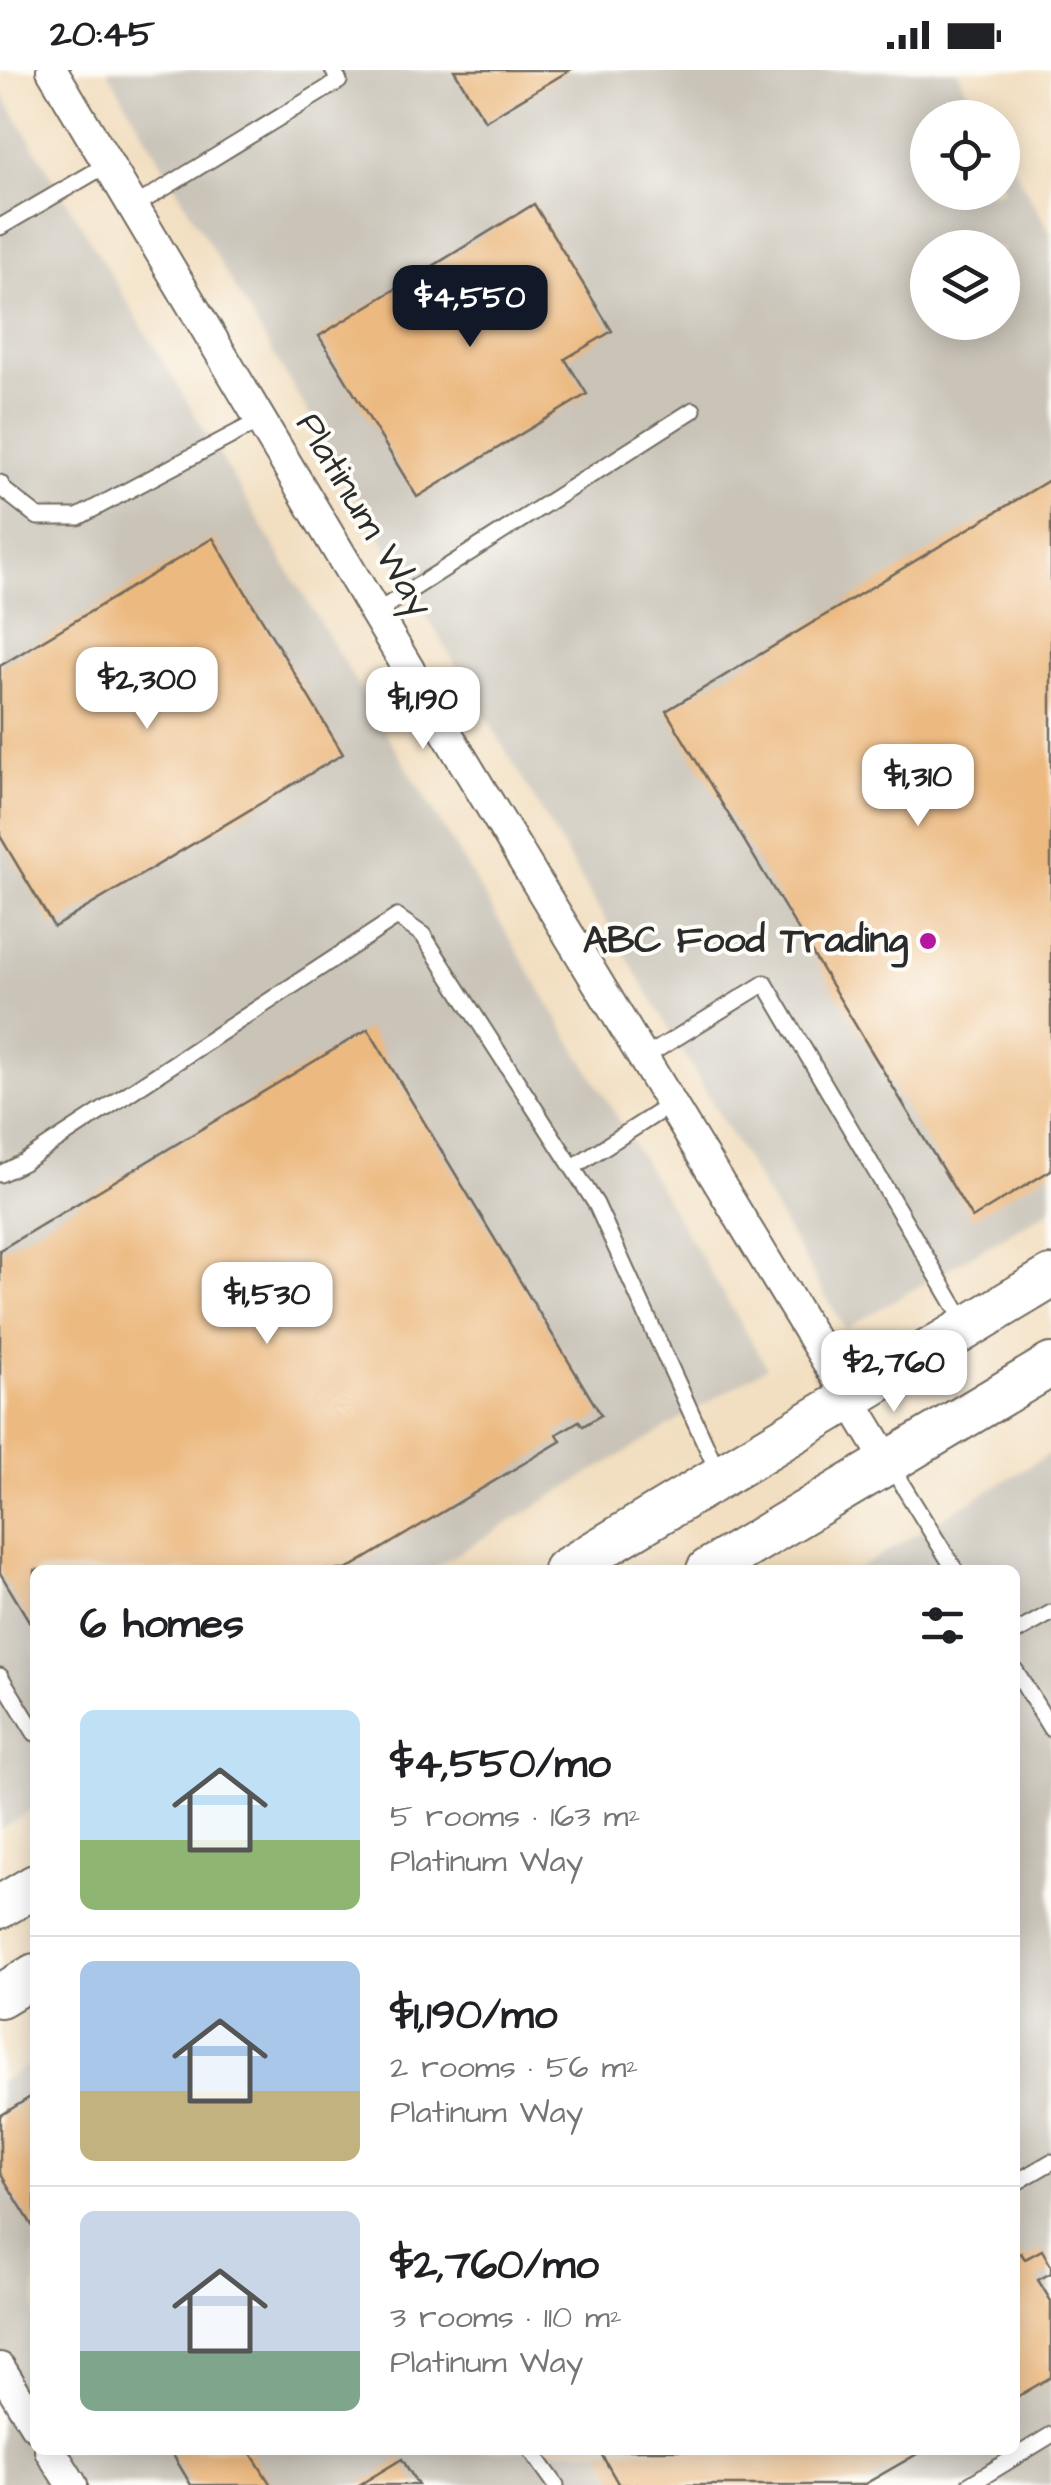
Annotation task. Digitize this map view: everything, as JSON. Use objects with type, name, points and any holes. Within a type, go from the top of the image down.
[{"type":"main road","points":[[573,1565],[1051,1277]]},
{"type":"main road","points":[[716,1565],[1051,1365]]},
{"type":"main road","points":[[0,1907],[30,1889]]},
{"type":"main road","points":[[0,1996],[30,1978]]},
{"type":"street","name":"Platinum Way","points":[[52,70],[888,1462]]},
{"type":"street","points":[[0,2368],[30,2417]]},
{"type":"street","points":[[53,2455],[72,2485]]},
{"type":"lane","points":[[134,207],[339,81],[332,70]]},
{"type":"lane","points":[[0,228],[108,164]]},
{"type":"lane","points":[[376,613],[693,410]]},
{"type":"lane","points":[[0,482],[5,491],[38,518],[78,517],[261,420]]},
{"type":"lane","points":[[0,1174],[397,917],[423,936],[596,1204],[720,1477]]},
{"type":"lane","points":[[645,1057],[765,982],[968,1328]]},
{"type":"lane","points":[[572,1167],[673,1103]]},
{"type":"lane","points":[[888,1462],[952,1565]]},
{"type":"lane","points":[[1020,1630],[1051,1613]]},
{"type":"lane","points":[[0,1676],[30,1725]]},
{"type":"lane","points":[[1020,1678],[1051,1730]]},
{"type":"lane","points":[[1020,2180],[1051,2162]]},
{"type":"lane","points":[[1020,2454],[1051,2435]]},
{"type":"lane","points":[[534,2455],[556,2485]]},
{"type":"lane","points":[[969,2485],[1018,2455]]},
{"type":"shaded area","points":[[107,70],[956,70],[973,100],[910,100],[910,210],[1020,210],[1020,179],[1051,233],[1051,1209],[845,1329]]},
{"type":"shaded area","points":[[0,90],[767,1367],[438,1565],[30,1565],[30,1811],[0,1829]]},
{"type":"shaded area","points":[[1051,1453],[1051,2485],[0,2485],[0,2082],[30,2064],[30,2455],[1020,2455],[1020,1565],[864,1565]]},
{"type":"building","points":[[454,70],[570,70],[485,121]]},
{"type":"building","points":[[534,204],[612,331],[565,359],[587,394],[417,497],[319,336]]},
{"type":"building","name":"ABC Food Trading","points":[[1051,479],[1051,1170],[972,1218],[666,711]]},
{"type":"building","points":[[213,538],[343,754],[54,927],[0,836],[0,666]]},
{"type":"building","points":[[368,1029],[601,1415],[583,1426],[579,1421],[557,1434],[561,1441],[354,1565],[30,1565],[30,1623],[0,1573],[0,1250]]},
{"type":"building","points":[[30,2097],[30,2222],[0,2173],[0,2116]]},
{"type":"building","points":[[1042,2250],[1051,2266],[1051,2273],[1038,2280],[1051,2301],[1051,2377],[1020,2395],[1020,2254],[1025,2259]]},
{"type":"building","points":[[173,2455],[252,2455],[271,2485],[191,2485]]},
{"type":"building","points":[[602,2455],[915,2455],[863,2485],[619,2485]]},
{"type":"building","points":[[402,2459],[418,2485],[359,2485]]},
{"type":"place","name":"ABC Food Trading","points":[[928,941]]}]
